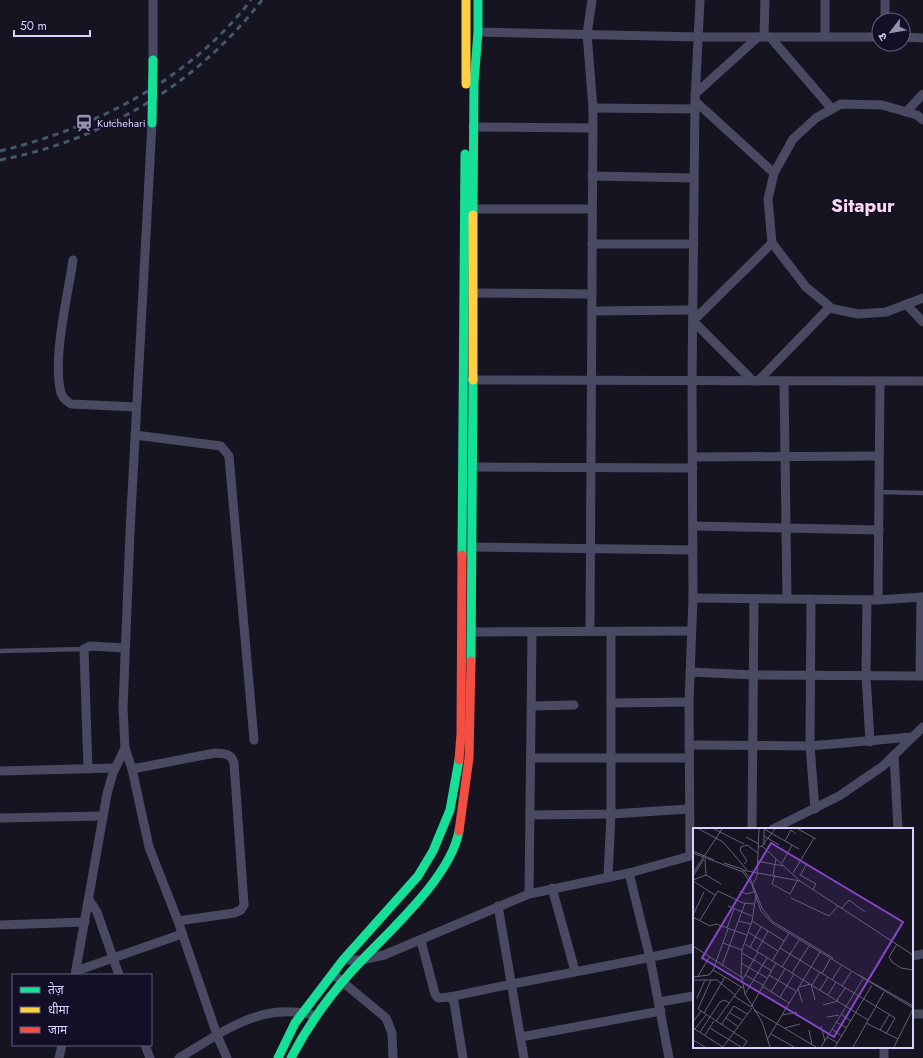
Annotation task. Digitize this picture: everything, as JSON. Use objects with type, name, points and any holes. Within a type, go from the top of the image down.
[{"type":"street","points":[[153,0],[152,123],[136,407],[125,648],[123,708],[125,748],[132,769],[149,847],[178,921],[217,1035],[227,1058]]},
{"type":"street","points":[[278,1058],[295,1023],[343,960],[418,876],[432,851],[450,810],[458,772],[461,734],[462,292],[466,0]]},
{"type":"street","points":[[291,1058],[298,1042],[343,982],[418,901],[441,872],[456,842],[470,766],[473,547],[473,127],[474,83],[478,32],[478,0]]},
{"type":"street","points":[[590,631],[593,108],[587,34],[592,0]]},
{"type":"street","points":[[343,960],[362,960],[384,955],[421,941],[498,906],[529,894],[608,876],[629,873],[692,855],[689,809],[689,702],[690,631],[693,598],[692,382],[695,101],[700,0]]},
{"type":"street","points":[[765,0],[764,37],[832,109]]},
{"type":"street","points":[[825,0],[825,37]]},
{"type":"street","points":[[885,0],[885,12]]},
{"type":"street","points":[[478,32],[699,37],[871,37]]},
{"type":"street","points":[[593,108],[695,101],[764,37]]},
{"type":"street","points":[[911,38],[923,38]]},
{"type":"street","points":[[906,112],[923,94]]},
{"type":"street","points":[[695,101],[774,172]]},
{"type":"street","points":[[923,120],[917,115],[882,105],[841,104],[816,118],[793,139],[774,172],[768,199],[772,243],[806,288],[829,306],[829,308],[858,314],[886,312],[923,298]]},
{"type":"street","points":[[473,127],[593,128]]},
{"type":"street","points":[[592,176],[694,178]]},
{"type":"street","points":[[473,209],[592,209]]},
{"type":"street","points":[[693,321],[772,243]]},
{"type":"street","points":[[592,244],[694,244]]},
{"type":"street","points":[[73,260],[61,334],[59,367],[61,393],[65,401],[71,404],[136,407]]},
{"type":"street","points":[[472,293],[592,294]]},
{"type":"street","points":[[907,305],[923,322]]},
{"type":"street","points":[[756,381],[829,308]]},
{"type":"street","points":[[592,311],[693,310]]},
{"type":"street","points":[[693,321],[756,381]]},
{"type":"street","points":[[472,380],[692,382],[923,381]]},
{"type":"street","points":[[784,381],[787,599]]},
{"type":"street","points":[[878,600],[880,381]]},
{"type":"street","points":[[135,435],[221,446],[229,456],[254,740]]},
{"type":"street","points":[[693,457],[879,456]]},
{"type":"street","points":[[473,467],[693,468]]},
{"type":"street","points":[[693,526],[879,530]]},
{"type":"street","points":[[473,547],[693,550]]},
{"type":"street","points":[[690,672],[754,675],[922,676],[922,597],[878,600],[693,598]]},
{"type":"street","points":[[752,828],[754,746],[754,599]]},
{"type":"street","points":[[811,600],[810,746],[815,809]]},
{"type":"street","points":[[866,600],[866,675],[870,742]]},
{"type":"street","points":[[472,632],[690,631]]},
{"type":"street","points":[[529,894],[532,632]]},
{"type":"street","points":[[608,876],[611,814],[611,632]]},
{"type":"street","points":[[88,769],[84,648],[90,646],[125,648]]},
{"type":"street","points":[[611,703],[689,702]]},
{"type":"street","points":[[532,706],[574,705]]},
{"type":"street","points":[[775,828],[839,796],[883,766],[923,727]]},
{"type":"street","points":[[689,745],[810,746],[870,742],[912,737]]},
{"type":"street","points":[[75,973],[107,794],[115,768],[125,748]]},
{"type":"street","points":[[132,769],[215,753],[228,754],[232,757],[234,763],[244,905],[241,910],[234,913],[178,921]]},
{"type":"street","points":[[894,755],[898,828]]},
{"type":"street","points":[[531,758],[689,758]]},
{"type":"street","points":[[0,771],[115,768]]},
{"type":"street","points":[[531,815],[611,814],[689,809]]},
{"type":"street","points":[[0,818],[103,816]]},
{"type":"street","points":[[629,873],[650,958],[670,1058]]},
{"type":"street","points":[[552,888],[575,971]]},
{"type":"street","points":[[89,900],[97,912],[119,974]]},
{"type":"street","points":[[498,906],[524,1058]]},
{"type":"street","points":[[0,925],[85,922]]},
{"type":"street","points":[[75,973],[182,934]]},
{"type":"street","points":[[421,941],[435,994],[438,998],[450,997],[511,983],[650,958],[693,948]]},
{"type":"street","points":[[913,956],[923,954]]},
{"type":"street","points":[[333,974],[386,1018],[392,1034],[393,1058]]},
{"type":"street","points":[[521,1037],[660,1006],[693,996]]},
{"type":"street","points":[[450,997],[456,1006],[463,1058]]},
{"type":"street","points":[[179,1058],[243,1020],[260,1014],[303,1012],[316,1016]]},
{"type":"street","points":[[59,1058],[62,1046]]},
{"type":"street","points":[[145,1046],[150,1058]]},
{"type":"lane","points":[[879,492],[923,493]]},
{"type":"lane","points":[[0,650],[84,648]]},
{"type":"railway","points":[[0,151],[71,129],[106,114],[139,96],[200,54],[227,28],[251,0]]},
{"type":"railway","points":[[0,160],[38,151],[76,138],[111,123],[146,104],[178,82],[208,58],[236,30],[262,0]]},
{"type":"traffic: fast","points":[[473,215],[474,83],[478,32],[478,0]]},
{"type":"traffic: fast","points":[[152,123],[153,60]]},
{"type":"traffic: fast","points":[[462,555],[465,154]]},
{"type":"traffic: fast","points":[[471,661],[473,380]]},
{"type":"traffic: fast","points":[[278,1058],[295,1023],[343,960],[418,876],[433,851],[450,810],[459,760]]},
{"type":"traffic: fast","points":[[291,1058],[311,1024],[333,993],[364,958],[397,925],[429,888],[443,869],[453,850],[459,831]]},
{"type":"traffic: slow","points":[[466,0],[466,84]]},
{"type":"traffic: slow","points":[[473,215],[473,380]]},
{"type":"traffic: jam","points":[[459,760],[461,734],[462,555]]},
{"type":"traffic: jam","points":[[459,831],[469,758],[471,661]]},
{"type":"place","name":"Kutchehari","points":[[84,123]]},
{"type":"district","name":"Sitapur","points":[[863,205]]}]
